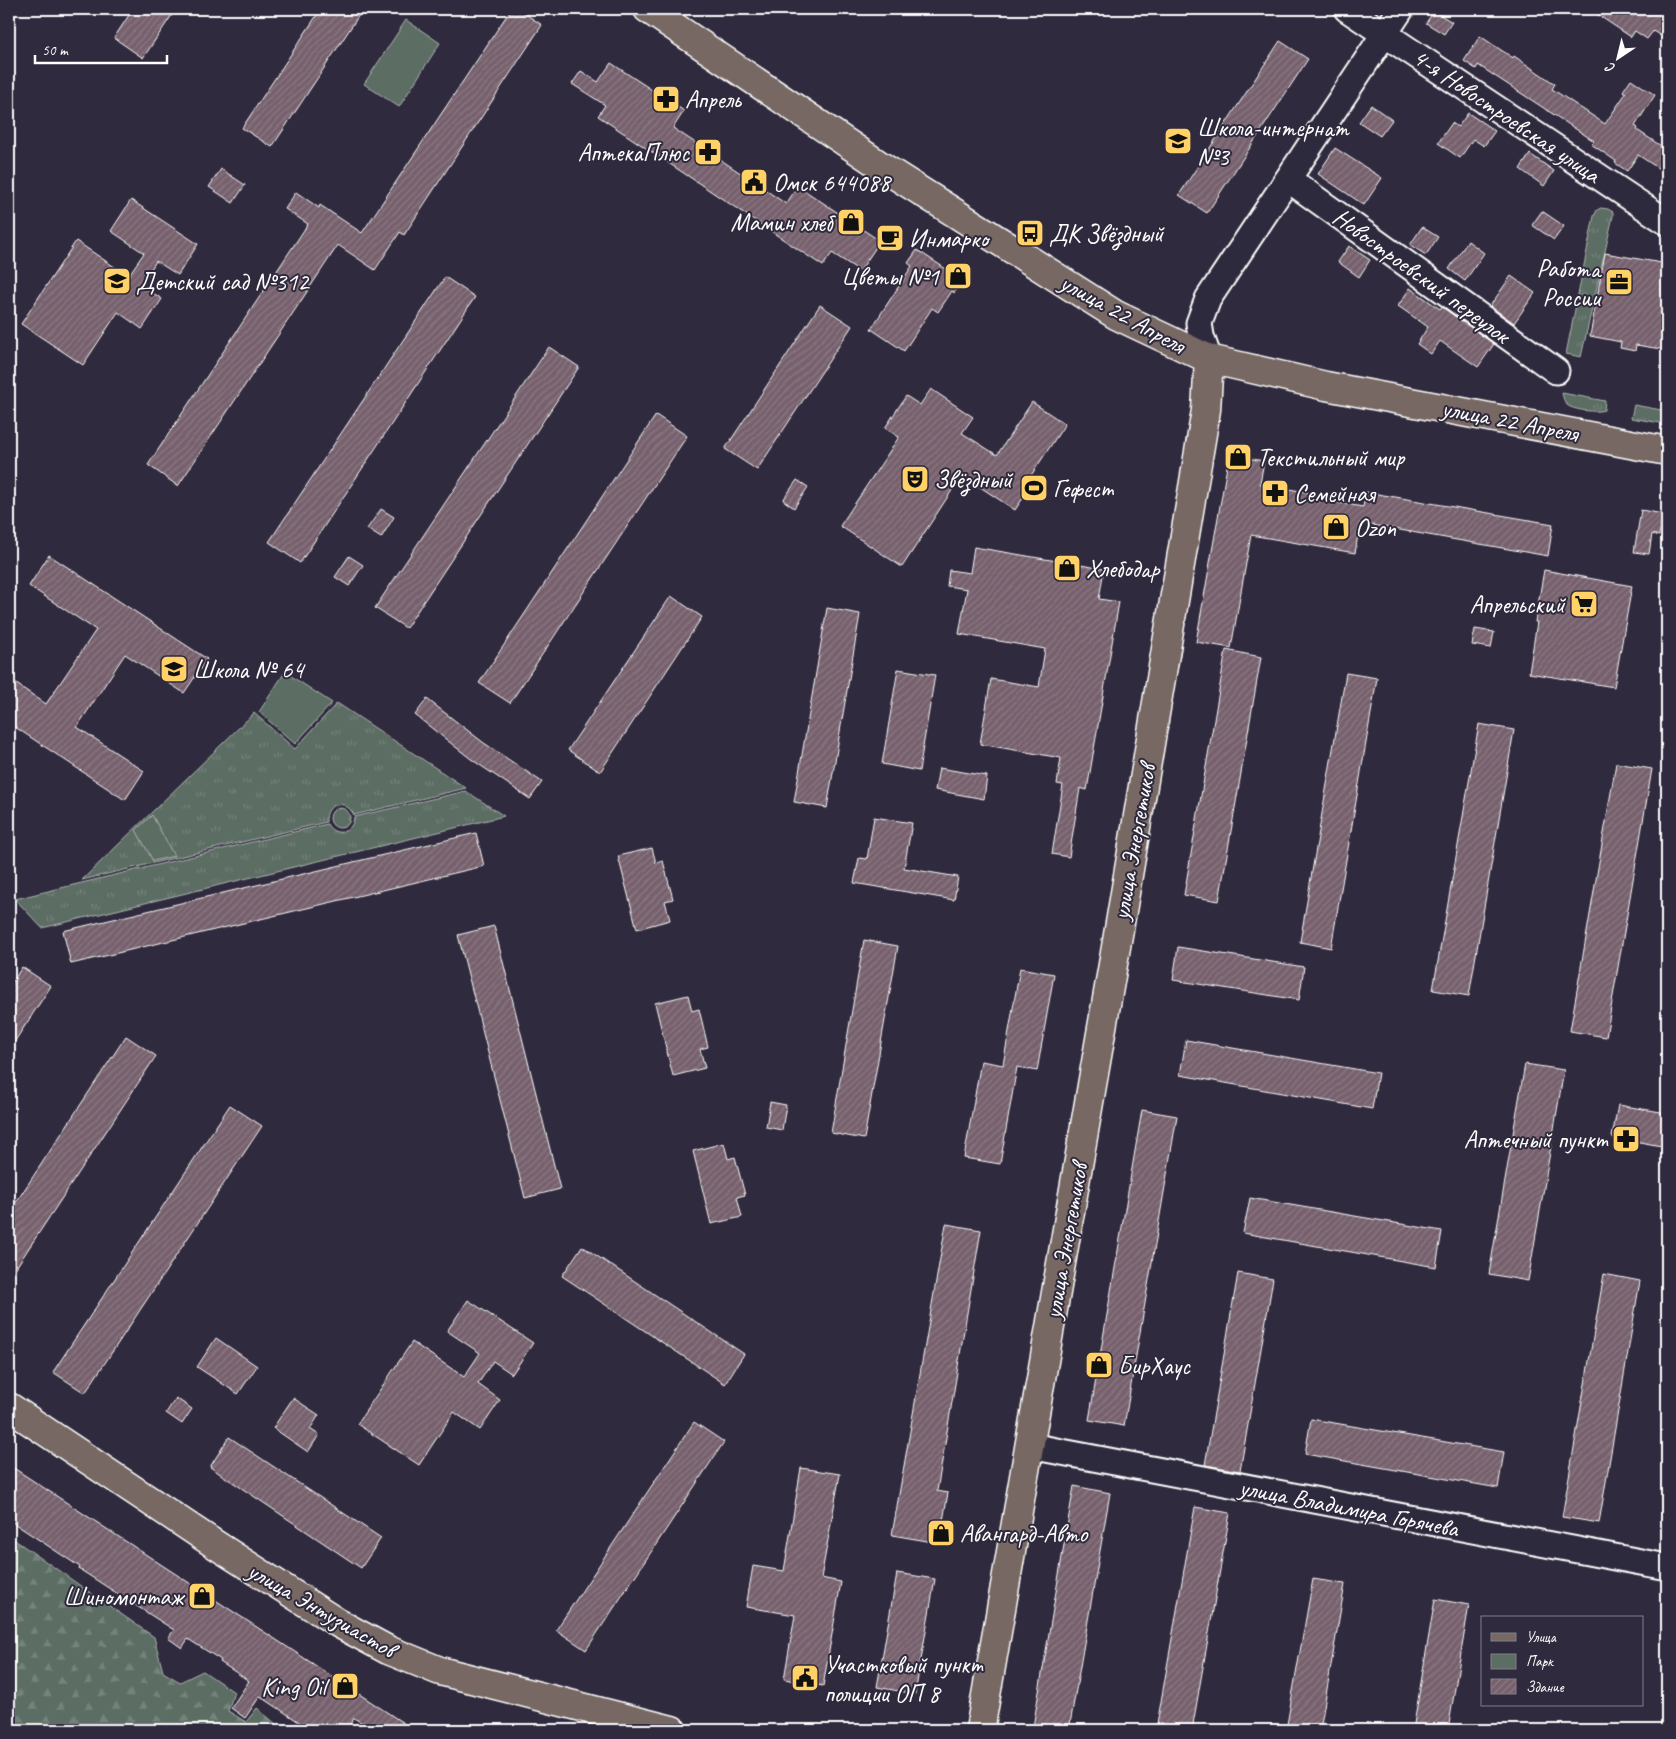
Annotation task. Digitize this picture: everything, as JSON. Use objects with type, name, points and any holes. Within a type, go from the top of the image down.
[{"type":"main road","name":"улица 22 Апреля","points":[[648,9],[884,168],[1116,315],[1210,359],[1326,386],[1667,451]]},
{"type":"main road","name":"улица Энергетиков","points":[[980,1730],[1206,410],[1210,359]]},
{"type":"main road","name":"улица Энтузиастов","points":[[9,1407],[305,1603],[388,1650],[440,1671],[672,1730]]},
{"type":"street","name":"4-я Новостроевская улица","points":[[1347,9],[1667,222]]},
{"type":"street","name":"улица Энергетиков","points":[[1210,359],[1201,336],[1199,323],[1208,300],[1401,9]]},
{"type":"street","name":"Новостроевский переулок","points":[[1288,180],[1556,372]]},
{"type":"street","name":"улица Владимира Горячева","points":[[1030,1446],[1667,1567]]},
{"type":"green space","points":[[406,20],[440,43],[399,107],[364,84]]},
{"type":"green space","points":[[1601,208],[1613,212],[1613,216],[1581,357],[1566,354],[1594,216],[1597,210]]},
{"type":"green space","points":[[1562,393],[1605,401],[1604,410],[1579,410],[1570,407],[1565,402]]},
{"type":"green space","points":[[1634,405],[1667,411],[1667,424],[1631,418]]},
{"type":"green space","points":[[285,672],[332,703],[295,744],[259,712]]},
{"type":"green space","points":[[337,703],[466,788],[354,815],[346,806],[336,805],[329,810],[326,822],[82,880],[254,713],[295,749]]},
{"type":"green space","points":[[466,791],[504,816],[42,928],[15,899],[327,824],[334,831],[343,832],[350,827],[354,817]]},
{"type":"green space","points":[[340,808],[347,811],[350,818],[347,825],[340,828],[333,825],[330,818],[333,811]]},
{"type":"green space","points":[[152,815],[174,856],[153,861],[136,830]]},
{"type":"green space","points":[[9,1536],[154,1637],[163,1672],[180,1682],[203,1671],[234,1692],[228,1711],[246,1722],[257,1708],[283,1730],[9,1730]]},
{"type":"building","points":[[133,9],[176,9],[143,58],[114,38]]},
{"type":"building","points":[[321,9],[363,9],[272,147],[242,128]]},
{"type":"building","points":[[511,9],[518,9],[542,25],[404,235],[400,232],[375,270],[338,245],[178,486],[148,465],[308,224],[285,209],[296,192],[319,208],[320,205],[362,233]]},
{"type":"building","points":[[1589,9],[1660,9],[1667,14],[1667,40],[1653,31],[1647,39],[1635,31],[1631,37]]},
{"type":"building","points":[[1434,11],[1452,22],[1444,34],[1426,23]]},
{"type":"building","points":[[1480,36],[1555,84],[1552,89],[1605,124],[1626,93],[1623,91],[1631,79],[1655,95],[1635,126],[1638,128],[1637,130],[1667,150],[1667,174],[1638,155],[1627,171],[1591,144],[1594,141],[1478,65],[1476,69],[1464,61]]},
{"type":"building","points":[[1280,41],[1308,59],[1207,213],[1179,195]]},
{"type":"building","points":[[611,63],[684,111],[673,128],[786,204],[798,186],[880,241],[860,271],[832,253],[823,266],[598,116],[605,105],[572,84],[581,71],[598,82]]},
{"type":"building","points":[[1371,105],[1392,120],[1380,136],[1359,122]]},
{"type":"building","points":[[1468,113],[1495,131],[1484,146],[1473,139],[1460,158],[1438,143],[1452,123],[1458,127]]},
{"type":"building","points":[[1335,148],[1382,178],[1364,205],[1318,174]]},
{"type":"building","points":[[1530,154],[1554,171],[1544,186],[1520,169]]},
{"type":"building","points":[[221,169],[245,185],[233,203],[209,187]]},
{"type":"building","points":[[131,200],[198,244],[178,275],[156,261],[141,285],[162,299],[142,329],[118,312],[83,365],[21,324],[76,241],[128,276],[144,253],[111,231]]},
{"type":"building","points":[[1542,211],[1564,226],[1554,240],[1532,225]]},
{"type":"building","points":[[1422,227],[1438,237],[1426,255],[1410,245]]},
{"type":"building","points":[[1468,241],[1484,253],[1465,281],[1449,269]]},
{"type":"building","points":[[1349,246],[1370,260],[1359,277],[1338,262]]},
{"type":"building","points":[[917,250],[963,280],[954,293],[952,291],[938,312],[932,308],[904,351],[871,329],[912,266],[908,263]]},
{"type":"building","points":[[1605,253],[1667,264],[1667,350],[1636,345],[1635,351],[1620,348],[1621,342],[1590,336]]},
{"type":"building","points":[[1511,276],[1535,293],[1514,323],[1490,306]]},
{"type":"building","points":[[445,277],[475,297],[300,563],[269,542]]},
{"type":"building","points":[[1410,288],[1440,309],[1442,307],[1494,344],[1478,367],[1440,341],[1431,354],[1417,344],[1428,327],[1398,306]]},
{"type":"building","points":[[820,305],[852,326],[757,470],[725,449]]},
{"type":"building","points":[[549,347],[579,367],[406,628],[375,608]]},
{"type":"building","name":"Звёздный","points":[[931,389],[973,417],[962,433],[997,455],[1032,402],[1065,424],[1030,477],[1035,480],[1015,510],[962,475],[902,567],[840,526],[899,437],[885,428],[906,396],[920,405]]},
{"type":"building","points":[[656,415],[687,436],[510,703],[479,683]]},
{"type":"building","points":[[1229,455],[1264,461],[1260,484],[1335,497],[1334,502],[1363,507],[1366,492],[1553,524],[1548,556],[1360,523],[1355,553],[1251,535],[1231,648],[1196,642]]},
{"type":"building","points":[[797,480],[808,487],[794,508],[783,500]]},
{"type":"building","points":[[381,509],[394,517],[381,538],[367,529]]},
{"type":"building","points":[[1641,510],[1663,514],[1659,536],[1652,534],[1649,554],[1634,552]]},
{"type":"building","points":[[974,547],[1104,569],[1099,599],[1119,602],[1087,790],[1080,788],[1069,857],[1052,854],[1063,785],[1057,784],[1061,758],[980,744],[991,679],[1039,687],[1045,649],[959,634],[967,589],[947,586],[949,570],[970,573]]},
{"type":"building","name":"Школа № 64","points":[[49,555],[207,659],[184,693],[125,654],[77,727],[144,771],[125,800],[9,723],[9,679],[46,704],[96,630],[29,586]]},
{"type":"building","points":[[349,556],[363,565],[349,586],[335,577]]},
{"type":"building","points":[[1544,570],[1632,586],[1614,687],[1529,673]]},
{"type":"building","points":[[671,596],[702,617],[600,772],[568,750]]},
{"type":"building","points":[[827,608],[860,614],[827,808],[794,802]]},
{"type":"building","points":[[1475,629],[1494,632],[1491,648],[1472,645]]},
{"type":"building","points":[[1226,650],[1261,657],[1219,901],[1184,895]]},
{"type":"building","points":[[898,669],[935,675],[919,771],[882,764]]},
{"type":"building","points":[[1346,673],[1377,678],[1331,948],[1300,942]]},
{"type":"building","points":[[427,699],[484,743],[542,782],[530,799],[471,759],[415,715]]},
{"type":"building","points":[[1479,724],[1514,730],[1469,996],[1433,990]]},
{"type":"building","points":[[1616,763],[1652,769],[1606,1037],[1570,1031]]},
{"type":"building","points":[[939,768],[987,776],[984,799],[935,790]]},
{"type":"building","points":[[874,817],[912,823],[904,868],[958,877],[954,900],[854,883],[859,858],[867,859]]},
{"type":"building","points":[[476,833],[484,866],[71,964],[63,931]]},
{"type":"building","points":[[652,848],[656,863],[663,861],[673,899],[665,901],[670,920],[637,929],[618,856]]},
{"type":"building","points":[[494,926],[560,1189],[525,1198],[458,935]]},
{"type":"building","points":[[864,940],[898,946],[864,1139],[831,1133]]},
{"type":"building","points":[[1178,947],[1304,967],[1299,1000],[1173,980]]},
{"type":"building","points":[[22,967],[51,986],[9,1050],[9,988]]},
{"type":"building","points":[[1020,968],[1054,974],[1037,1071],[1017,1067],[1000,1164],[964,1158],[981,1061],[1003,1065]]},
{"type":"building","points":[[688,995],[692,1011],[699,1009],[708,1047],[700,1049],[705,1068],[673,1076],[655,1003]]},
{"type":"building","points":[[126,1036],[156,1056],[9,1278],[9,1213]]},
{"type":"building","points":[[1186,1040],[1378,1073],[1372,1109],[1180,1075]]},
{"type":"building","points":[[1525,1064],[1564,1070],[1528,1281],[1489,1274]]},
{"type":"building","points":[[770,1102],[786,1105],[782,1130],[766,1127]]},
{"type":"building","points":[[230,1105],[262,1126],[85,1393],[53,1372]]},
{"type":"building","points":[[1618,1105],[1667,1113],[1667,1147],[1612,1137]]},
{"type":"building","points":[[1142,1110],[1177,1116],[1124,1426],[1089,1420]]},
{"type":"building","points":[[724,1143],[728,1159],[735,1157],[745,1195],[737,1197],[742,1217],[711,1224],[693,1151]]},
{"type":"building","points":[[1250,1198],[1442,1231],[1436,1267],[1243,1233]]},
{"type":"building","points":[[946,1224],[981,1230],[937,1491],[948,1493],[939,1543],[892,1535]]},
{"type":"building","points":[[582,1246],[744,1354],[725,1384],[562,1276]]},
{"type":"building","points":[[1238,1273],[1273,1279],[1240,1471],[1205,1465]]},
{"type":"building","points":[[1604,1274],[1640,1281],[1599,1523],[1562,1517]]},
{"type":"building","points":[[468,1300],[533,1343],[512,1374],[493,1361],[478,1384],[500,1400],[480,1430],[454,1412],[419,1465],[357,1424],[412,1342],[464,1377],[480,1353],[447,1331]]},
{"type":"building","points":[[216,1338],[257,1366],[238,1394],[197,1367]]},
{"type":"building","points":[[176,1398],[192,1409],[182,1424],[166,1413]]},
{"type":"building","points":[[293,1398],[319,1415],[310,1429],[319,1435],[308,1452],[273,1428]]},
{"type":"building","points":[[1311,1419],[1504,1452],[1498,1488],[1305,1454]]},
{"type":"building","points":[[694,1422],[724,1442],[586,1650],[556,1630]]},
{"type":"building","points":[[229,1437],[381,1538],[361,1568],[210,1467]]},
{"type":"building","points":[[9,1465],[414,1730],[373,1730],[354,1718],[346,1730],[311,1730],[260,1696],[245,1718],[231,1708],[249,1681],[188,1639],[182,1648],[168,1638],[174,1630],[79,1569],[80,1567],[9,1520]]},
{"type":"building","points":[[801,1468],[840,1474],[821,1578],[841,1582],[823,1686],[784,1679],[795,1615],[746,1607],[753,1566],[784,1571]]},
{"type":"building","points":[[1074,1486],[1110,1493],[1069,1730],[1052,1730],[1033,1727]]},
{"type":"building","points":[[1195,1507],[1230,1513],[1192,1730],[1156,1730]]},
{"type":"building","points":[[897,1573],[935,1579],[915,1694],[877,1687]]},
{"type":"building","points":[[1313,1579],[1345,1584],[1320,1730],[1286,1730]]},
{"type":"building","points":[[1435,1599],[1469,1605],[1448,1730],[1413,1730]]},
{"type":"place","name":"Апрель","points":[[666,99]]},
{"type":"place","name":"Школа-интернат №3","points":[[1178,141]]},
{"type":"place","name":"АптекаПлюс","points":[[708,152]]},
{"type":"place","name":"Омск 644088","points":[[754,182]]},
{"type":"place","name":"Мамин хлеб","points":[[851,222]]},
{"type":"place","name":"ДК Звёздный","points":[[1030,233]]},
{"type":"place","name":"Инмарко","points":[[890,238]]},
{"type":"place","name":"Цветы №1","points":[[958,276]]},
{"type":"place","name":"Детский сад №312","points":[[117,281]]},
{"type":"place","name":"Работа России","points":[[1619,282]]},
{"type":"place","name":"Текстильный мир","points":[[1238,457]]},
{"type":"place","name":"Звёздный","points":[[915,479]]},
{"type":"place","name":"Гефест","points":[[1034,488]]},
{"type":"place","name":"Семейная","points":[[1275,493]]},
{"type":"place","name":"Ozon","points":[[1336,527]]},
{"type":"place","name":"Хлебодар","points":[[1067,568]]},
{"type":"place","name":"Апрельский","points":[[1584,604]]},
{"type":"place","name":"Школа № 64","points":[[174,669]]},
{"type":"place","name":"Аптечный пункт","points":[[1626,1139]]},
{"type":"place","name":"БирХаус","points":[[1099,1365]]},
{"type":"place","name":"Авангард-Авто","points":[[941,1533]]},
{"type":"place","name":"Шиномонтаж","points":[[202,1596]]},
{"type":"place","name":"Участковый пункт полиции ОП 8","points":[[805,1678]]},
{"type":"place","name":"King Oil","points":[[345,1686]]}]
